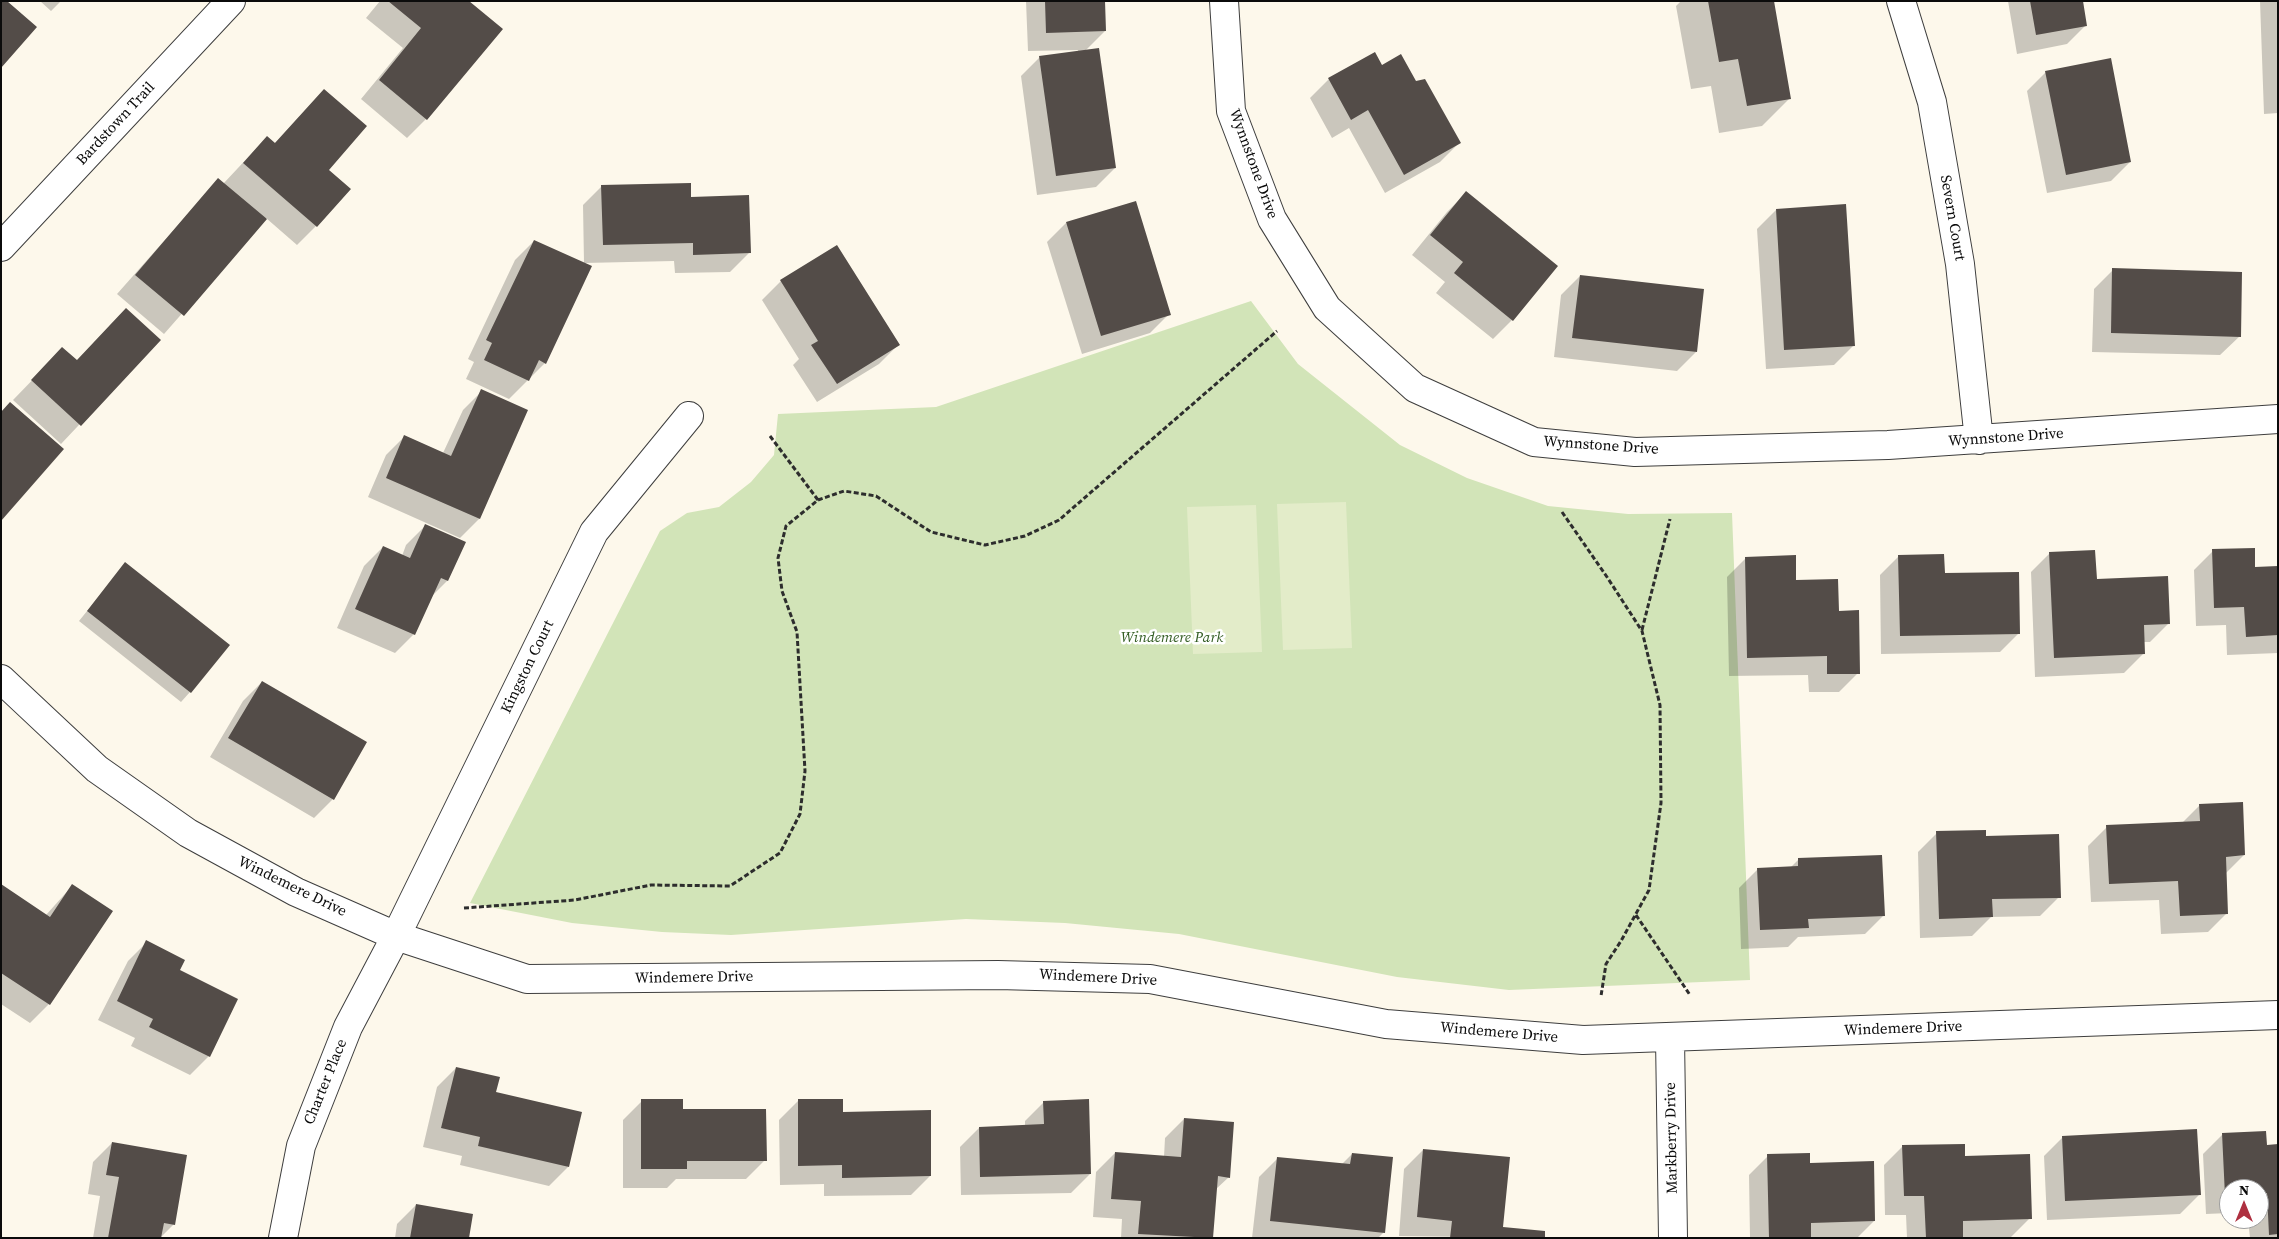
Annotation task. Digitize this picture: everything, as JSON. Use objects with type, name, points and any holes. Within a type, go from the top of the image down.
[{"type":"street","name":"Bardstown Trail","points":[[1,247],[232,1]]},
{"type":"street","name":"Wynnstone Drive","points":[[1224,1],[1231,111],[1272,219],[1327,308],[1415,388],[1534,442],[1634,452],[1888,445],[2278,419]]},
{"type":"street","name":"Severn Court","points":[[1901,1],[1932,102],[1960,264],[1979,440]]},
{"type":"street","name":"Kingston Court","points":[[396,936],[594,532],[689,416]]},
{"type":"street","name":"Windemere Drive","points":[[1,679],[97,769],[188,833],[296,892],[396,936],[527,979],[998,974],[1150,979],[1386,1024],[1583,1040],[2278,1015]]},
{"type":"street","name":"Charter Place","points":[[283,1238],[301,1146],[348,1027],[396,936]]},
{"type":"street","name":"Markberry Drive","points":[[1670,1038],[1673,1238]]},
{"type":"path","points":[[464,908],[575,900],[651,885],[730,886],[780,852],[800,814],[805,772],[797,632],[782,591],[778,558],[786,526],[818,500],[844,491],[876,496],[931,532],[985,544],[1025,536],[1059,520],[1277,331]]},
{"type":"path","points":[[770,436],[818,500]]},
{"type":"path","points":[[1562,512],[1607,576],[1642,631],[1660,705],[1661,804],[1649,890],[1606,964],[1601,996]]},
{"type":"path","points":[[1642,631],[1670,519]]},
{"type":"path","points":[[1636,915],[1690,995]]},
{"type":"green space","name":"Windemere Park","points":[[1251,301],[1298,364],[1400,445],[1467,478],[1548,506],[1628,514],[1732,513],[1750,980],[1509,990],[1397,977],[1179,934],[1065,923],[966,919],[731,935],[662,932],[572,923],[470,903],[660,531],[687,513],[719,507],[751,482],[774,455],[778,414],[936,407]]},
{"type":"green space","points":[[1346,502],[1352,648],[1283,650],[1277,504]]},
{"type":"green space","points":[[1256,505],[1262,652],[1193,654],[1187,507]]},
{"type":"building","points":[[1,1],[7,1],[37,27],[1,68]]},
{"type":"building","points":[[388,1],[469,1],[503,29],[427,120],[379,80],[421,28]]},
{"type":"building","points":[[1045,1],[1105,1],[1106,31],[1046,33]]},
{"type":"building","points":[[1708,1],[1774,1],[1791,99],[1747,106],[1738,59],[1719,62]]},
{"type":"building","points":[[2030,1],[2083,1],[2087,26],[2036,35]]},
{"type":"building","points":[[1099,48],[1116,168],[1056,176],[1039,56]]},
{"type":"building","points":[[1375,52],[1382,65],[1401,54],[1416,81],[1425,79],[1461,143],[1404,175],[1368,110],[1351,120],[1328,78]]},
{"type":"building","points":[[2111,58],[2131,162],[2066,175],[2045,71]]},
{"type":"building","points":[[324,89],[367,126],[329,170],[351,189],[317,227],[243,163],[267,136],[275,143]]},
{"type":"building","points":[[218,178],[267,219],[184,316],[135,275]]},
{"type":"building","points":[[691,183],[691,197],[749,195],[751,253],[693,255],[693,243],[603,245],[601,185]]},
{"type":"building","points":[[1466,191],[1558,266],[1513,321],[1454,273],[1463,262],[1430,235]]},
{"type":"building","points":[[1136,201],[1171,315],[1101,336],[1066,222]]},
{"type":"building","points":[[1846,204],[1855,346],[1784,350],[1776,209]]},
{"type":"building","points":[[534,240],[592,266],[546,364],[539,360],[529,381],[484,360],[492,343],[486,340]]},
{"type":"building","points":[[837,245],[900,345],[837,384],[811,345],[818,341],[780,280]]},
{"type":"building","points":[[2112,268],[2242,272],[2241,337],[2111,333]]},
{"type":"building","points":[[1580,275],[1704,289],[1697,352],[1572,338]]},
{"type":"building","points":[[126,308],[161,340],[81,426],[31,380],[62,347],[77,360]]},
{"type":"building","points":[[481,389],[528,410],[480,519],[386,478],[404,435],[451,456]]},
{"type":"building","points":[[10,402],[64,449],[1,521],[1,412]]},
{"type":"building","points":[[425,524],[466,542],[448,581],[441,578],[415,635],[355,609],[383,546],[410,558]]},
{"type":"building","points":[[2255,548],[2255,567],[2278,566],[2278,635],[2246,637],[2244,607],[2214,608],[2212,549]]},
{"type":"building","points":[[2095,550],[2097,579],[2168,576],[2170,624],[2144,625],[2145,654],[2054,658],[2049,552]]},
{"type":"building","points":[[1944,554],[1945,573],[2019,572],[2020,634],[1900,636],[1898,555]]},
{"type":"building","points":[[1796,555],[1796,580],[1838,579],[1839,611],[1859,610],[1860,674],[1827,674],[1827,656],[1747,658],[1745,557]]},
{"type":"building","points":[[125,562],[230,645],[191,693],[87,611]]},
{"type":"building","points":[[262,681],[367,742],[334,800],[228,738]]},
{"type":"building","points":[[2243,802],[2245,855],[2226,857],[2228,914],[2180,916],[2178,881],[2109,884],[2106,825],[2200,821],[2199,804]]},
{"type":"building","points":[[1986,830],[1986,836],[2059,834],[2061,898],[1992,899],[1993,917],[1939,919],[1936,831]]},
{"type":"building","points":[[1882,855],[1885,916],[1808,919],[1809,928],[1760,930],[1757,868],[1798,866],[1798,858]]},
{"type":"building","points":[[1,884],[50,917],[72,884],[113,911],[50,1005],[1,973]]},
{"type":"building","points":[[146,940],[185,960],[180,970],[238,999],[210,1057],[149,1027],[153,1019],[117,1001]]},
{"type":"building","points":[[456,1067],[500,1077],[496,1092],[582,1112],[569,1167],[478,1146],[480,1137],[441,1128]]},
{"type":"building","points":[[641,1099],[683,1099],[683,1109],[766,1109],[767,1161],[687,1161],[687,1169],[641,1169]]},
{"type":"building","points":[[798,1099],[843,1099],[843,1112],[931,1110],[931,1176],[842,1178],[842,1165],[798,1166]]},
{"type":"building","points":[[1089,1099],[1091,1174],[980,1177],[979,1127],[1044,1124],[1043,1101]]},
{"type":"building","points":[[1184,1118],[1234,1122],[1230,1178],[1218,1176],[1213,1238],[1138,1234],[1141,1201],[1111,1199],[1115,1152],[1181,1157]]},
{"type":"building","points":[[2197,1129],[2201,1195],[2065,1201],[2062,1136]]},
{"type":"building","points":[[2266,1131],[2267,1145],[2278,1144],[2278,1234],[2269,1235],[2269,1179],[2224,1179],[2222,1133]]},
{"type":"building","points":[[112,1142],[187,1155],[175,1225],[164,1223],[161,1238],[108,1238],[119,1177],[106,1175]]},
{"type":"building","points":[[1965,1144],[1965,1156],[2030,1154],[2032,1219],[1963,1221],[1963,1238],[1926,1238],[1924,1196],[1904,1196],[1902,1145]]},
{"type":"building","points":[[1423,1149],[1510,1157],[1503,1227],[1545,1231],[1545,1238],[1450,1238],[1452,1221],[1417,1217]]},
{"type":"building","points":[[1352,1153],[1393,1157],[1385,1233],[1270,1221],[1277,1157],[1350,1164]]},
{"type":"building","points":[[1810,1153],[1810,1163],[1874,1161],[1875,1221],[1811,1223],[1811,1238],[1769,1238],[1767,1154]]},
{"type":"building","points":[[416,1204],[473,1214],[469,1238],[410,1238]]}]
